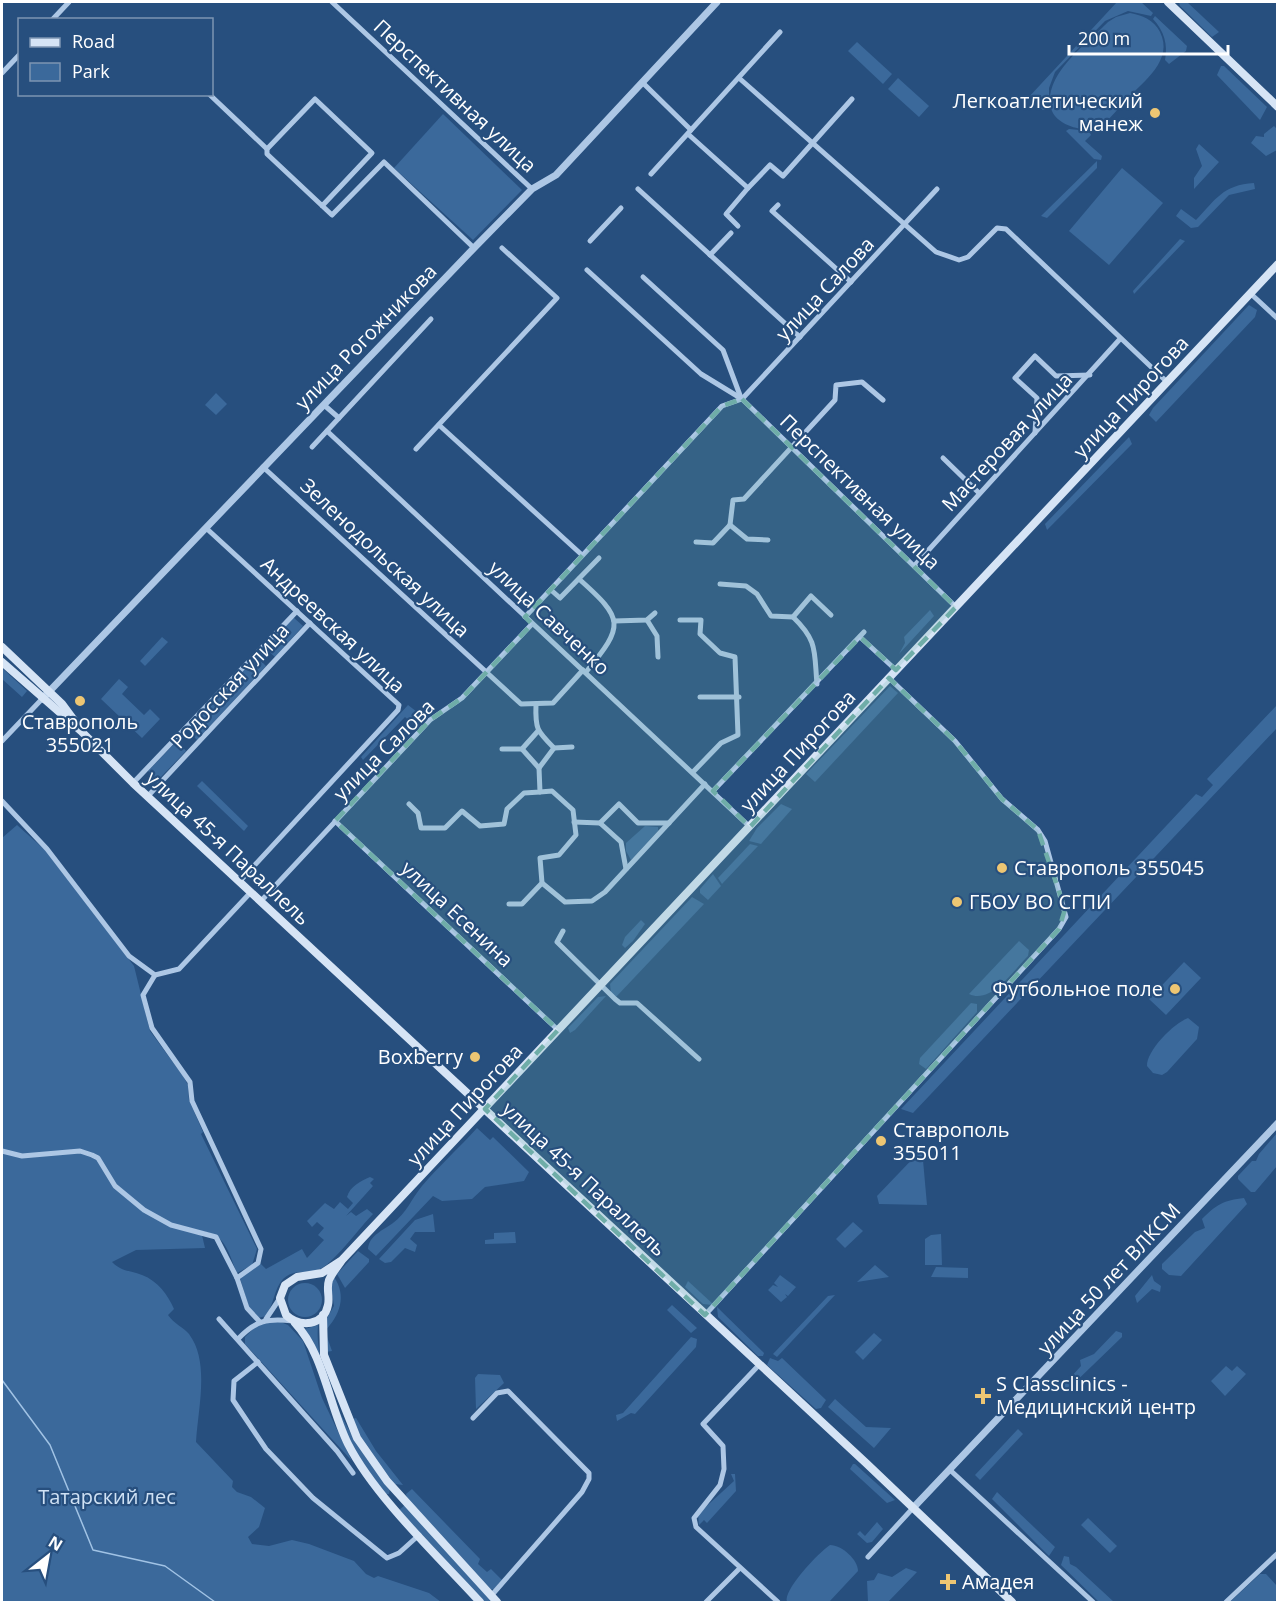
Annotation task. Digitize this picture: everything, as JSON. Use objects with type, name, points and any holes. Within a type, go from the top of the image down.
[{"type":"main road","points":[[1168,2],[1278,107]]},
{"type":"main road","name":"улица Пирогова","points":[[494,1599],[371,1461],[346,1416],[324,1355],[322,1315],[328,1305],[329,1281],[342,1260],[1278,264]]},
{"type":"main road","name":"улица 45-я Параллель","points":[[2,646],[69,713],[81,731]]},
{"type":"main road","name":"улица 45-я Параллель","points":[[2,662],[81,731],[133,783],[1012,1602]]},
{"type":"main road","name":"улица Пирогова","points":[[280,1298],[291,1280],[322,1273],[342,1260]]},
{"type":"main road","points":[[304,1276],[318,1280],[327,1292]]},
{"type":"main road","points":[[280,1298],[282,1310],[310,1341],[348,1445],[390,1503],[480,1602]]},
{"type":"main road","points":[[294,1322],[308,1323],[322,1315]]},
{"type":"street","points":[[54,18],[69,2]]},
{"type":"street","name":"Перспективная улица","points":[[332,2],[532,189]]},
{"type":"street","name":"улица Рогожникова","points":[[42,699],[474,248],[532,189],[556,174],[717,2]]},
{"type":"street","points":[[651,174],[780,33]]},
{"type":"street","points":[[2,73],[18,56]]},
{"type":"street","points":[[739,78],[936,252],[959,260],[968,257],[997,228],[1006,230],[1167,382]]},
{"type":"street","points":[[643,83],[689,132],[748,188]]},
{"type":"street","points":[[211,96],[267,150],[267,154],[332,215],[384,162],[474,248]]},
{"type":"street","points":[[267,150],[315,99],[372,153],[322,206]]},
{"type":"street","points":[[738,226],[726,214],[748,188],[770,165],[783,176],[852,99]]},
{"type":"street","points":[[638,189],[800,338]]},
{"type":"street","name":"улица Салова","points":[[525,617],[722,406],[742,399],[937,189]]},
{"type":"street","points":[[778,205],[772,211],[851,282]]},
{"type":"street","points":[[590,241],[621,208]]},
{"type":"street","points":[[710,255],[731,233]]},
{"type":"street","points":[[416,449],[557,298],[502,249]]},
{"type":"street","name":"Перспективная улица","points":[[587,270],[701,374],[742,399],[956,607]]},
{"type":"street","name":"Перспективная улица","points":[[643,277],[723,350],[742,399]]},
{"type":"street","points":[[1250,293],[1278,319]]},
{"type":"street","points":[[312,447],[431,319]]},
{"type":"street","name":"Мастеровая улица","points":[[915,565],[1090,375],[1120,339]]},
{"type":"street","points":[[1035,433],[1038,398],[1015,378],[1035,356],[1056,375],[1090,375]]},
{"type":"street","points":[[696,542],[713,543],[730,525],[733,500],[744,499],[835,400],[836,385],[862,382],[883,400]]},
{"type":"street","points":[[324,405],[339,418]]},
{"type":"street","points":[[440,425],[582,555]]},
{"type":"street","name":"улица Савченко","points":[[327,431],[750,827]]},
{"type":"street","points":[[943,458],[979,493]]},
{"type":"street","name":"Зеленодольская улица","points":[[263,467],[521,704],[536,704]]},
{"type":"street","points":[[730,525],[747,539],[768,540]]},
{"type":"street","name":"Андреевская улица","points":[[206,528],[399,705],[398,710],[240,881]]},
{"type":"street","points":[[550,590],[560,598],[599,558]]},
{"type":"street","points":[[572,747],[554,748],[538,731],[535,724],[536,704],[553,703],[609,645],[614,621],[610,607],[579,579]]},
{"type":"street","points":[[720,584],[746,586],[757,594],[771,616],[793,616],[809,632],[813,641],[817,684]]},
{"type":"street","points":[[793,616],[811,596],[831,615]]},
{"type":"street","name":"Родосская улица","points":[[133,783],[297,611]]},
{"type":"street","points":[[614,621],[647,620],[655,613]]},
{"type":"street","points":[[647,620],[657,636],[658,657]]},
{"type":"street","points":[[680,620],[700,620],[700,634],[720,652],[735,657],[739,697],[738,735],[721,743],[693,772]]},
{"type":"street","name":"Родосская улица","points":[[148,796],[310,623]]},
{"type":"street","name":"улица Салова","points":[[261,901],[430,720],[462,698],[532,624]]},
{"type":"street","points":[[713,791],[862,634],[896,670]]},
{"type":"street","points":[[705,1315],[894,1111],[1059,929],[1066,917],[1045,841],[1038,830],[1002,799],[956,741],[889,678]]},
{"type":"street","points":[[700,697],[739,697]]},
{"type":"street","points":[[2,741],[42,699]]},
{"type":"street","points":[[522,749],[538,731]]},
{"type":"street","points":[[540,792],[539,768],[554,748]]},
{"type":"street","points":[[502,749],[522,749],[539,768]]},
{"type":"street","points":[[410,804],[418,813],[421,828],[445,828],[459,812],[464,811],[480,826],[504,824],[507,809],[524,793],[552,791],[573,810],[574,840],[559,855],[540,858],[542,883],[565,902],[592,901],[605,892],[705,784]]},
{"type":"street","points":[[2,801],[47,849],[129,956],[155,975]]},
{"type":"street","points":[[600,823],[619,804],[638,823],[669,823]]},
{"type":"street","name":"улица Есенина","points":[[335,821],[558,1030]]},
{"type":"street","points":[[574,822],[600,823],[621,842],[626,869]]},
{"type":"street","points":[[509,904],[522,904],[542,883]]},
{"type":"street","points":[[237,1278],[253,1267],[261,1257],[257,1238],[192,1101],[190,1082],[152,1028],[143,995],[155,975],[179,969],[251,892]]},
{"type":"street","points":[[563,931],[557,942],[620,1003],[637,1004],[699,1059]]},
{"type":"street","name":"улица 50 лет ВЛКСМ","points":[[913,1508],[1278,1123]]},
{"type":"street","points":[[2,1151],[22,1156],[80,1152],[98,1158],[115,1186],[144,1210],[171,1225],[216,1237],[237,1278],[247,1308],[259,1321]]},
{"type":"street","points":[[266,1319],[280,1298]]},
{"type":"street","points":[[219,1318],[337,1451],[353,1473]]},
{"type":"street","points":[[238,1339],[259,1321],[266,1319],[294,1322]]},
{"type":"street","points":[[258,1362],[234,1381],[233,1400],[242,1417],[281,1466],[335,1517],[387,1558],[399,1553],[419,1534]]},
{"type":"street","points":[[759,1365],[702,1425],[723,1446],[724,1468],[720,1485],[696,1513],[696,1527],[778,1602]]},
{"type":"street","points":[[473,1418],[497,1394],[508,1391],[543,1430],[589,1473],[589,1479],[582,1492],[494,1599]]},
{"type":"street","points":[[950,1470],[1093,1602]]},
{"type":"street","points":[[390,1503],[400,1494]]},
{"type":"street","points":[[868,1557],[913,1508]]},
{"type":"street","points":[[1226,1602],[1278,1553]]},
{"type":"street","points":[[706,1602],[740,1568]]},
{"type":"highlighted area","points":[[742,399],[956,607],[896,670],[860,637],[713,791],[750,827],[889,678],[955,741],[1002,799],[1038,830],[1065,909],[1059,929],[705,1315],[485,1109],[558,1030],[335,821],[430,720],[462,698],[532,624],[525,617],[722,406]]},
{"type":"green space","points":[[1117,2],[1141,2],[1153,13],[1151,16],[1128,11],[1105,21],[1055,72],[1049,88],[1049,108],[1043,110],[1028,98]]},
{"type":"green space","points":[[1179,2],[1187,2],[1219,32],[1212,37],[1180,6]]},
{"type":"green space","points":[[1130,13],[1147,19],[1160,32],[1163,52],[1155,69],[1100,126],[1081,129],[1060,121],[1052,111],[1050,98],[1059,73],[1078,50],[1108,22]]},
{"type":"green space","points":[[1155,16],[1187,46],[1186,51],[1169,64],[1165,60],[1164,38],[1153,19]]},
{"type":"green space","points":[[857,42],[892,74],[883,84],[848,51]]},
{"type":"green space","points":[[1221,66],[1224,66],[1267,107],[1260,120],[1217,75]]},
{"type":"green space","points":[[898,78],[929,106],[919,117],[888,89]]},
{"type":"green space","points":[[443,114],[522,190],[473,240],[394,168]]},
{"type":"green space","points":[[1274,126],[1277,129],[1277,150],[1266,156],[1251,143],[1256,136],[1264,137],[1264,134]]},
{"type":"green space","points":[[1069,129],[1089,131],[1091,135],[1085,141],[1102,156],[1101,160],[1094,159],[1066,131]]},
{"type":"green space","points":[[1199,144],[1219,162],[1194,189],[1194,178],[1202,166],[1196,149]]},
{"type":"green space","points":[[1097,161],[1097,168],[1047,218],[1041,216]]},
{"type":"green space","points":[[1122,168],[1163,203],[1109,265],[1069,231]]},
{"type":"green space","points":[[1254,183],[1255,189],[1229,195],[1198,227],[1191,228],[1176,216],[1181,209],[1196,220],[1227,190]]},
{"type":"green space","points":[[1180,239],[1185,241],[1134,294],[1133,291]]},
{"type":"green space","points":[[1249,305],[1257,310],[1255,317],[1156,422],[1149,415],[1153,408]]},
{"type":"green space","points":[[216,393],[227,404],[216,415],[205,405]]},
{"type":"green space","points":[[1129,437],[1132,444],[1047,530],[1045,524]]},
{"type":"green space","points":[[930,610],[934,616],[899,654],[905,643],[904,637]]},
{"type":"green space","points":[[293,617],[303,626],[275,657],[265,648]]},
{"type":"green space","points":[[162,637],[168,642],[145,666],[140,661]]},
{"type":"green space","points":[[256,656],[266,666],[197,740],[187,730]]},
{"type":"green space","points":[[2,668],[27,691],[22,697],[2,679]]},
{"type":"green space","points":[[119,679],[128,687],[122,694],[144,715],[150,709],[160,719],[142,738],[101,699]]},
{"type":"green space","points":[[890,686],[898,693],[815,782],[806,774]]},
{"type":"green space","points":[[408,705],[421,715],[413,724],[405,717],[363,760],[361,757]]},
{"type":"green space","points":[[1277,705],[1277,728],[913,1113],[901,1109],[1196,794],[1202,797],[1213,785],[1207,779]]},
{"type":"green space","points":[[177,741],[186,751],[158,780],[148,771]]},
{"type":"green space","points":[[202,781],[248,826],[244,831],[197,786]]},
{"type":"green space","points":[[781,804],[792,809],[761,844],[749,841],[757,828]]},
{"type":"green space","name":"Татарский лес","points":[[17,825],[45,850],[134,966],[150,1031],[188,1085],[189,1100],[203,1132],[201,1134],[257,1249],[252,1265],[237,1273],[221,1240],[201,1231],[205,1248],[136,1250],[112,1262],[158,1285],[174,1309],[168,1315],[189,1334],[195,1345],[201,1372],[196,1442],[233,1481],[232,1487],[237,1492],[251,1497],[265,1508],[259,1527],[248,1537],[252,1544],[269,1546],[292,1540],[309,1544],[354,1561],[366,1574],[374,1578],[378,1576],[429,1593],[441,1602],[2,1602],[2,838]]},
{"type":"green space","points":[[645,826],[658,827],[658,831],[631,860],[626,851],[626,843]]},
{"type":"green space","points":[[750,844],[758,846],[722,884],[718,878]]},
{"type":"green space","points":[[713,874],[721,886],[708,900],[700,893],[700,889]]},
{"type":"green space","points":[[692,897],[704,904],[616,997],[611,993],[610,984]]},
{"type":"green space","points":[[641,920],[645,924],[625,948],[622,945],[625,937]]},
{"type":"green space","points":[[1019,941],[1029,950],[1028,956],[1009,977],[986,995],[969,994]]},
{"type":"green space","name":"Футбольное поле","points":[[1184,962],[1201,978],[1166,1015],[1149,999]]},
{"type":"green space","points":[[606,996],[570,1033],[568,1028],[598,997]]},
{"type":"green space","points":[[971,1003],[977,1004],[977,1012],[926,1069],[919,1064],[920,1058]]},
{"type":"green space","points":[[1188,1018],[1199,1027],[1197,1039],[1167,1072],[1162,1075],[1153,1073],[1147,1066],[1151,1053],[1169,1031]]},
{"type":"green space","points":[[477,1128],[490,1140],[493,1137],[529,1172],[524,1181],[485,1187],[472,1199],[442,1201],[433,1196],[376,1256],[368,1249],[371,1240],[402,1215],[422,1186]]},
{"type":"green space","points":[[1277,1133],[1277,1166],[1255,1192],[1251,1192],[1238,1179],[1238,1176],[1252,1161],[1256,1161],[1259,1154]]},
{"type":"green space","points":[[922,1149],[927,1205],[879,1204],[877,1196]]},
{"type":"green space","points":[[370,1177],[374,1179],[370,1183],[373,1186],[346,1216],[351,1212],[356,1216],[367,1209],[373,1214],[328,1264],[317,1270],[293,1273],[283,1279],[266,1316],[258,1318],[250,1311],[240,1278],[260,1263],[266,1269],[302,1249],[307,1258],[324,1240],[318,1235],[324,1228],[317,1222],[312,1227],[307,1221],[325,1203],[334,1209],[340,1202],[348,1209],[353,1203],[347,1197],[353,1187]]},
{"type":"green space","points":[[1244,1198],[1247,1204],[1181,1276],[1169,1275],[1162,1269],[1162,1264],[1195,1232],[1205,1228],[1202,1219],[1212,1210],[1231,1200]]},
{"type":"green space","points":[[433,1214],[435,1232],[415,1232],[410,1239],[417,1245],[415,1252],[405,1248],[391,1262],[385,1263],[379,1259],[415,1220]]},
{"type":"green space","points":[[853,1222],[863,1231],[845,1248],[836,1239]]},
{"type":"green space","points":[[515,1232],[516,1243],[485,1244],[485,1240],[494,1239],[494,1233]]},
{"type":"green space","points":[[941,1234],[942,1265],[925,1265],[925,1239],[931,1235]]},
{"type":"green space","points":[[358,1251],[369,1259],[369,1262],[345,1288],[337,1274]]},
{"type":"green space","points":[[875,1265],[889,1277],[857,1282]]},
{"type":"green space","points":[[936,1267],[968,1268],[968,1278],[931,1277]]},
{"type":"green space","points":[[780,1275],[796,1287],[788,1296],[785,1294],[787,1297],[781,1302],[768,1290],[773,1285],[778,1287],[774,1283]]},
{"type":"green space","points":[[1152,1275],[1154,1281],[1161,1286],[1160,1292],[1152,1289],[1137,1303],[1135,1296]]},
{"type":"green space","points":[[334,1277],[341,1298],[338,1312],[325,1331],[332,1351],[326,1352],[324,1323],[334,1306],[331,1285]]},
{"type":"green space","points":[[688,1281],[713,1304],[703,1304],[685,1287]]},
{"type":"green space","points":[[305,1283],[317,1288],[322,1300],[317,1312],[305,1317],[293,1312],[288,1300],[293,1288]]},
{"type":"green space","points":[[835,1295],[777,1357],[773,1354],[828,1296]]},
{"type":"green space","points":[[672,1305],[697,1328],[691,1333],[667,1310]]},
{"type":"green space","points":[[717,1307],[764,1353],[763,1356],[758,1356],[718,1317]]},
{"type":"green space","points":[[278,1321],[288,1325],[303,1341],[322,1398],[352,1461],[245,1344],[245,1337],[257,1325]]},
{"type":"green space","points":[[318,1325],[318,1345],[330,1390],[352,1435],[390,1489],[389,1494],[386,1494],[367,1471],[349,1441],[305,1329]]},
{"type":"green space","points":[[1116,1331],[1122,1333],[1122,1337],[1064,1393],[1061,1388],[1081,1366],[1080,1360],[1094,1354]]},
{"type":"green space","points":[[874,1333],[882,1340],[863,1360],[855,1352]]},
{"type":"green space","points":[[691,1337],[697,1339],[696,1347],[635,1414],[631,1413],[617,1421],[616,1415],[623,1413]]},
{"type":"green space","points":[[770,1358],[778,1361],[782,1358],[826,1400],[821,1408],[816,1409],[767,1365]]},
{"type":"green space","points":[[1226,1366],[1232,1371],[1237,1366],[1246,1374],[1225,1396],[1211,1381]]},
{"type":"green space","points":[[478,1374],[500,1375],[504,1383],[476,1409],[475,1378]]},
{"type":"green space","points":[[835,1399],[866,1427],[891,1428],[874,1448],[828,1407]]},
{"type":"green space","points":[[356,1418],[376,1451],[403,1485],[395,1484],[370,1454],[356,1428],[353,1419]]},
{"type":"green space","points":[[1018,1429],[1023,1434],[980,1480],[975,1475]]},
{"type":"green space","points":[[853,1464],[895,1500],[887,1503],[850,1469]]},
{"type":"green space","points":[[731,1474],[735,1474],[736,1491],[707,1523],[704,1520],[699,1525],[698,1514],[734,1481]]},
{"type":"green space","points":[[412,1489],[480,1559],[478,1564],[487,1572],[491,1569],[502,1580],[494,1589],[490,1590],[407,1499],[406,1494]]},
{"type":"green space","points":[[997,1492],[1055,1547],[1049,1556],[992,1499]]},
{"type":"green space","points":[[405,1505],[492,1602],[483,1602],[399,1510]]},
{"type":"green space","points":[[1088,1518],[1117,1546],[1110,1553],[1081,1525]]},
{"type":"green space","points":[[877,1522],[883,1529],[872,1542],[867,1543],[857,1534],[860,1531],[865,1536]]},
{"type":"green space","points":[[830,1545],[849,1554],[858,1571],[829,1602],[787,1602],[790,1589],[796,1581],[810,1563]]},
{"type":"green space","points":[[1064,1556],[1069,1557],[1070,1564],[1114,1602],[1099,1602],[1061,1565]]},
{"type":"green space","points":[[906,1568],[917,1572],[888,1602],[868,1602],[867,1581],[874,1580],[878,1573],[892,1577]]},
{"type":"green space","points":[[1260,1574],[1266,1574],[1277,1586],[1277,1599],[1274,1602],[1230,1602]]},
{"type":"waterway","points":[[2,1380],[50,1445],[93,1550],[165,1566],[215,1602]]},
{"type":"place","name":"Легкоатлетический манеж","points":[[1155,113]]},
{"type":"place","name":"Ставрополь 355021","points":[[80,701]]},
{"type":"place","name":"Ставрополь 355045","points":[[1002,868]]},
{"type":"place","name":"ГБОУ ВО СГПИ","points":[[957,902]]},
{"type":"place","name":"Футбольное поле","points":[[1175,989]]},
{"type":"place","name":"Boxberry","points":[[475,1057]]},
{"type":"place","name":"Ставрополь 355011","points":[[881,1141]]},
{"type":"place","name":"S Classclinics - Медицинский центр","points":[[983,1396]]},
{"type":"place","name":"Амадея","points":[[948,1582]]}]
